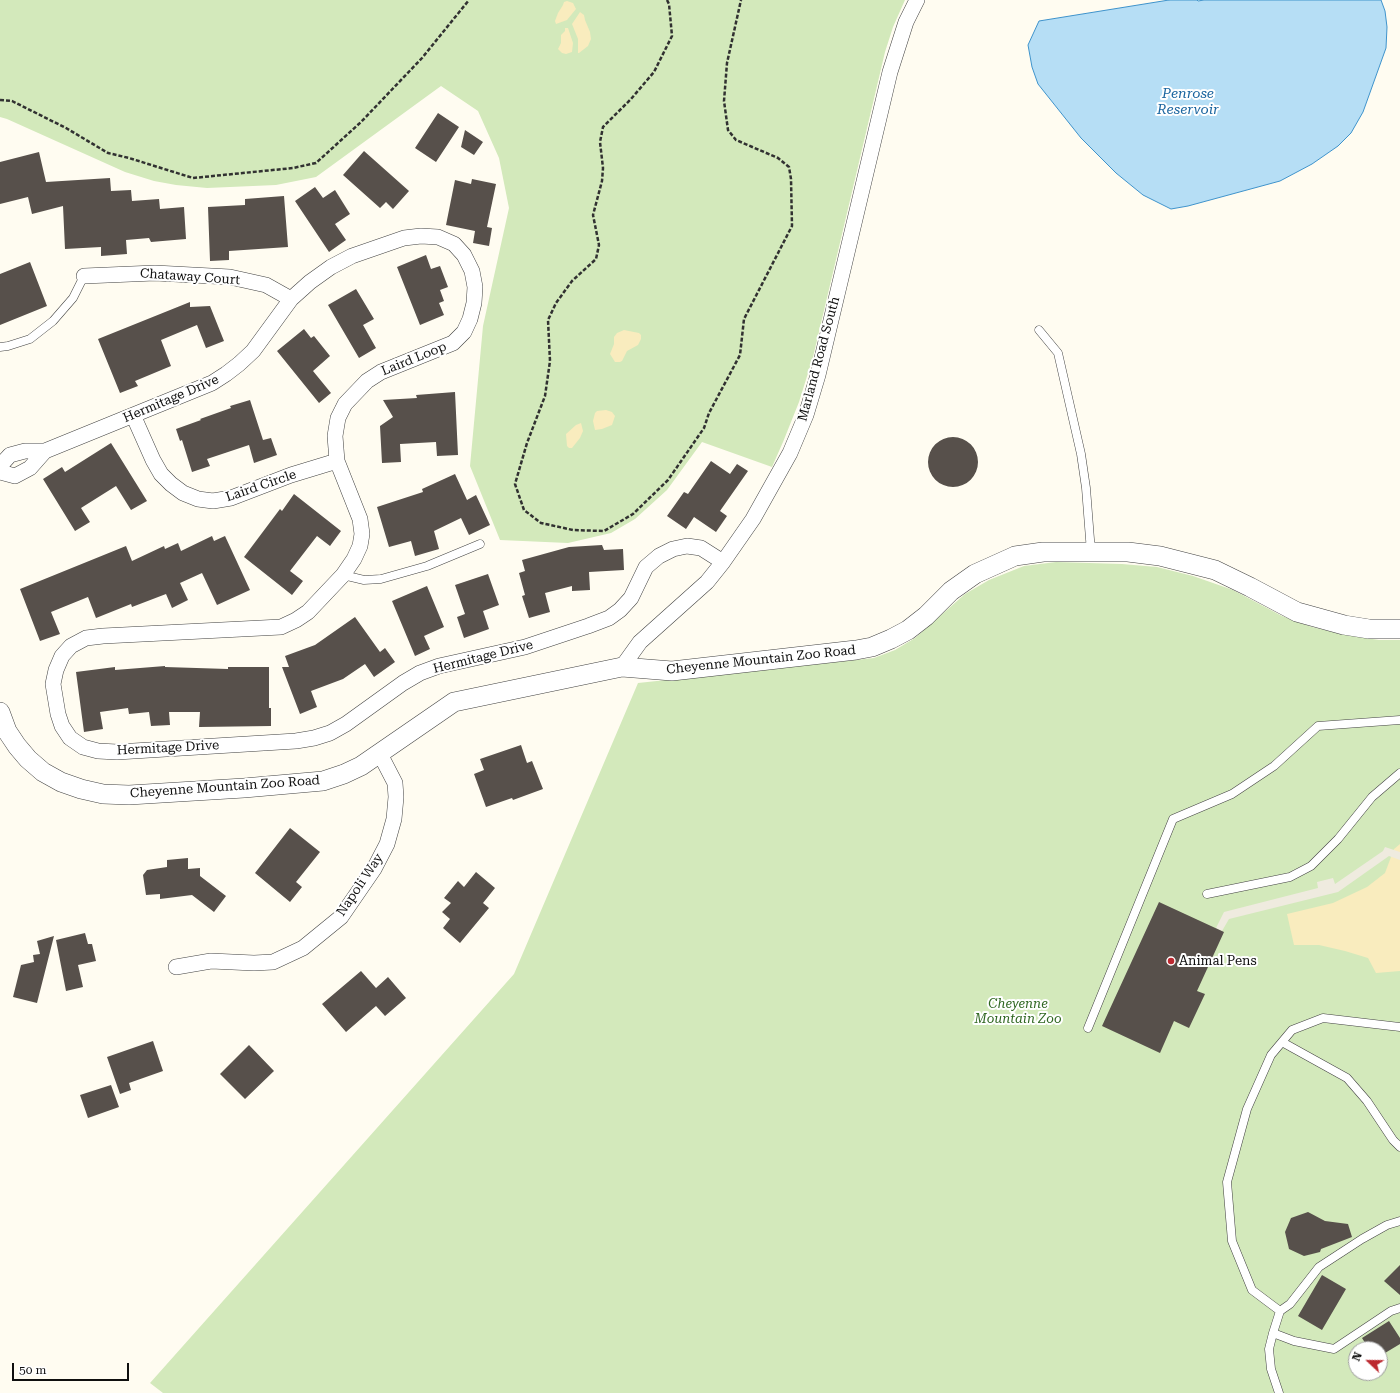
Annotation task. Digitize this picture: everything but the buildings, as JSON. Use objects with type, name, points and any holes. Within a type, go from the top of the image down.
[{"type":"street","name":"Marland Road South","points":[[622,667],[640,642],[707,582],[723,562],[753,519],[790,453],[806,415],[818,375],[890,72],[906,22],[917,0]]},
{"type":"street","name":"Laird Loop","points":[[291,299],[310,282],[331,267],[352,256],[404,238],[421,236],[438,237],[454,244],[464,255],[472,271],[475,287],[474,304],[470,319],[464,332],[454,343],[381,372],[366,380],[345,404],[338,418],[335,436],[337,461]]},
{"type":"street","name":"Chataway Court","points":[[84,276],[155,273],[230,278],[266,285],[291,299]]},
{"type":"street","name":"Hermitage Drive","points":[[0,466],[10,455],[25,451],[45,451],[212,383],[239,364],[253,351],[291,299]]},
{"type":"street","name":"Laird Circle","points":[[133,415],[153,460],[161,474],[183,493],[198,499],[213,501],[231,498],[291,475],[337,461]]},
{"type":"street","name":"Hermitage Drive","points":[[0,472],[15,476],[30,468],[45,451]]},
{"type":"street","name":"Hermitage Drive","points":[[337,461],[360,519],[362,534],[360,546],[343,576],[308,612],[281,627],[103,636],[86,638],[71,646],[62,656],[56,670],[54,684],[58,714],[62,726],[70,738],[82,747],[98,751],[117,752],[296,741],[314,738],[330,733],[346,724],[403,683],[420,673],[439,666],[525,647],[608,618],[620,610],[631,598],[646,567],[659,556],[673,549],[687,546],[701,548],[723,562]]},
{"type":"street","name":"Cheyenne Mountain Zoo Road","points":[[0,712],[8,731],[17,746],[28,759],[43,772],[61,782],[81,789],[103,794],[129,795],[244,788],[323,781],[361,766],[454,702],[622,667],[672,671],[872,647],[908,630],[926,616],[951,591],[975,574],[1015,556],[1043,552],[1128,552],[1184,561],[1215,570],[1297,612],[1344,625],[1369,629],[1400,629]]},
{"type":"street","name":"Napoli Way","points":[[176,967],[211,961],[254,963],[273,962],[303,948],[341,917],[374,869],[386,844],[394,818],[396,797],[394,783],[380,754]]},
{"type":"lane","points":[[0,347],[30,339],[54,322],[73,298],[84,276]]},
{"type":"lane","points":[[1039,330],[1058,353],[1081,454],[1086,488],[1091,552]]},
{"type":"lane","points":[[343,576],[364,580],[381,579],[427,566],[480,544]]},
{"type":"lane","points":[[1088,1028],[1173,819],[1232,794],[1274,766],[1318,726],[1400,720]]},
{"type":"lane","points":[[1207,894],[1290,877],[1311,866],[1338,839],[1372,797],[1400,773]]},
{"type":"lane","points":[[1280,1311],[1252,1290],[1232,1241],[1227,1182],[1247,1109],[1271,1055],[1292,1030],[1323,1018],[1400,1027]]},
{"type":"lane","points":[[1282,1042],[1347,1078],[1367,1101],[1393,1140],[1400,1147]]},
{"type":"lane","points":[[1279,1393],[1271,1369],[1269,1349],[1280,1311],[1290,1304],[1319,1267],[1362,1239],[1387,1225],[1400,1221]]},
{"type":"lane","points":[[1273,1333],[1294,1341],[1334,1349],[1391,1311],[1400,1308]]},
{"type":"path","points":[[0,100],[12,101],[66,128],[108,153],[193,178],[292,168],[316,163],[361,122],[422,58],[469,0]]},
{"type":"path","points":[[667,0],[669,4],[672,36],[654,72],[631,99],[602,127],[600,142],[603,168],[602,181],[593,215],[599,245],[596,259],[572,282],[556,303],[548,320],[550,362],[545,396],[527,443],[515,484],[524,510],[541,523],[573,530],[604,532],[633,514],[668,480],[704,428],[709,413],[740,356],[744,319],[792,226],[791,179],[789,167],[778,158],[736,140],[728,130],[724,101],[727,63],[741,0]]},
{"type":"green space","points":[[0,0],[905,0],[893,27],[885,52],[813,357],[799,402],[772,467],[702,442],[667,490],[635,519],[611,533],[568,543],[500,540],[470,466],[483,326],[509,208],[499,158],[478,111],[441,86],[316,177],[276,185],[207,188],[154,181],[125,172],[0,117]]},
{"type":"green space","name":"Cheyenne Mountain Zoo","points":[[1056,562],[1122,564],[1157,567],[1193,576],[1233,590],[1282,616],[1312,627],[1346,635],[1379,640],[1400,640],[1400,1393],[163,1393],[150,1383],[514,974],[638,683],[874,658],[895,650],[915,638],[965,594],[989,580],[1024,566]]},
{"type":"sand","points":[[567,1],[573,3],[576,9],[567,20],[556,24],[555,21],[558,13],[564,2]]},
{"type":"sand","points":[[580,12],[584,15],[591,39],[588,46],[578,53],[578,39],[572,24]]},
{"type":"sand","points":[[565,28],[568,28],[573,43],[572,52],[566,54],[562,53],[558,49],[561,43],[561,35],[565,31]]},
{"type":"sand","points":[[624,330],[639,333],[641,335],[641,339],[638,345],[627,351],[622,361],[615,362],[610,354],[614,344],[614,337],[617,333]]},
{"type":"sand","points":[[606,410],[612,412],[615,416],[612,425],[595,430],[593,421],[595,413],[597,411]]},
{"type":"sand","points":[[581,423],[583,431],[580,438],[572,448],[569,448],[567,446],[566,434],[576,425]]},
{"type":"sand","points":[[1400,844],[1400,971],[1376,973],[1368,958],[1319,945],[1294,945],[1287,914],[1333,903],[1367,887],[1385,873],[1394,849]]},
{"type":"shaded area","points":[[1385,847],[1400,852],[1400,860],[1389,856],[1338,892],[1229,919],[1222,931],[1216,928],[1224,912],[1318,888],[1317,882],[1333,878],[1335,884],[1383,851]]},
{"type":"water","name":"Penrose Reservoir","points":[[1169,0],[1381,0],[1385,11],[1387,27],[1386,48],[1363,112],[1351,133],[1338,146],[1312,164],[1280,181],[1188,206],[1171,209],[1143,195],[1116,173],[1081,138],[1038,84],[1032,67],[1028,45],[1039,21]]},
{"type":"place","name":"Animal Pens","points":[[1171,961]]}]
